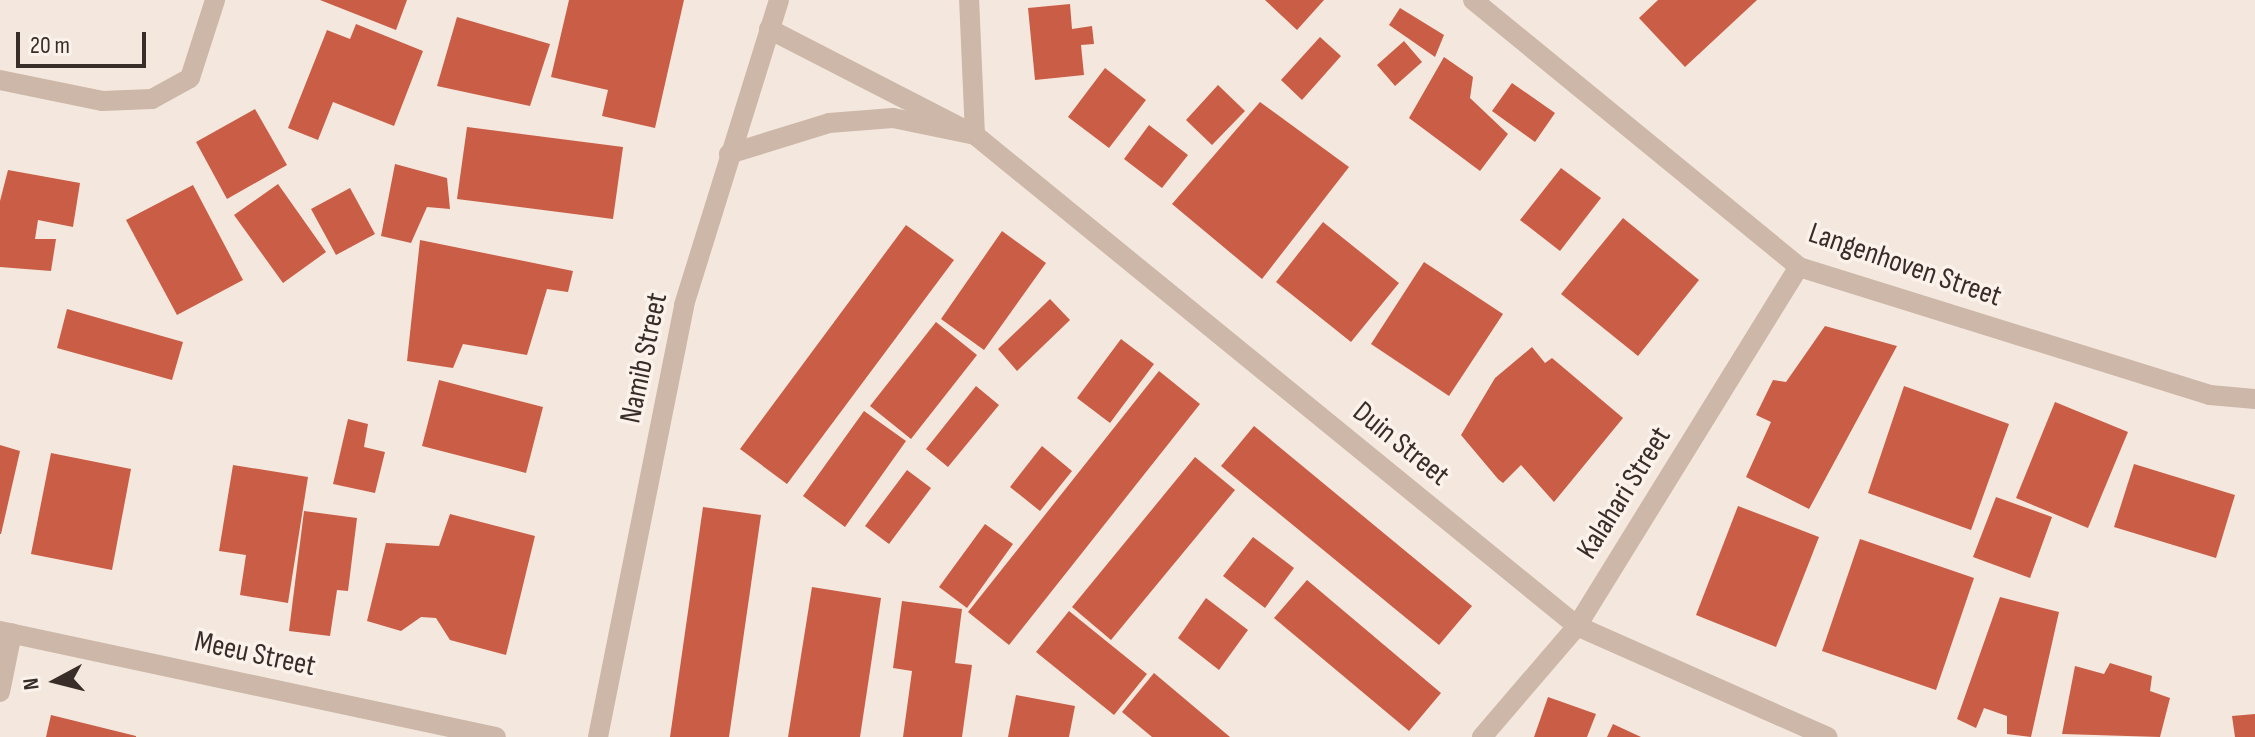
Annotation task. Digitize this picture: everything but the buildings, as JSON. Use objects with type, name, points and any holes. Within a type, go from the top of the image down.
[{"type":"street","points":[[0,80],[102,101],[152,99],[190,78],[215,0]]},
{"type":"street","name":"Namib Street","points":[[598,737],[684,305],[779,0]]},
{"type":"street","points":[[729,154],[829,123],[893,118],[975,135],[969,0]]},
{"type":"street","name":"Langenhoven Street","points":[[1473,0],[1799,267],[2210,395],[2255,399]]},
{"type":"street","name":"Duin Street","points":[[769,29],[975,135],[1577,626],[1828,737]]},
{"type":"street","name":"Kalahari Street","points":[[1482,737],[1577,626],[1799,267]]},
{"type":"street","points":[[0,692],[6,632]]},
{"type":"street","name":"Meeu Street","points":[[6,632],[496,737]]}]
